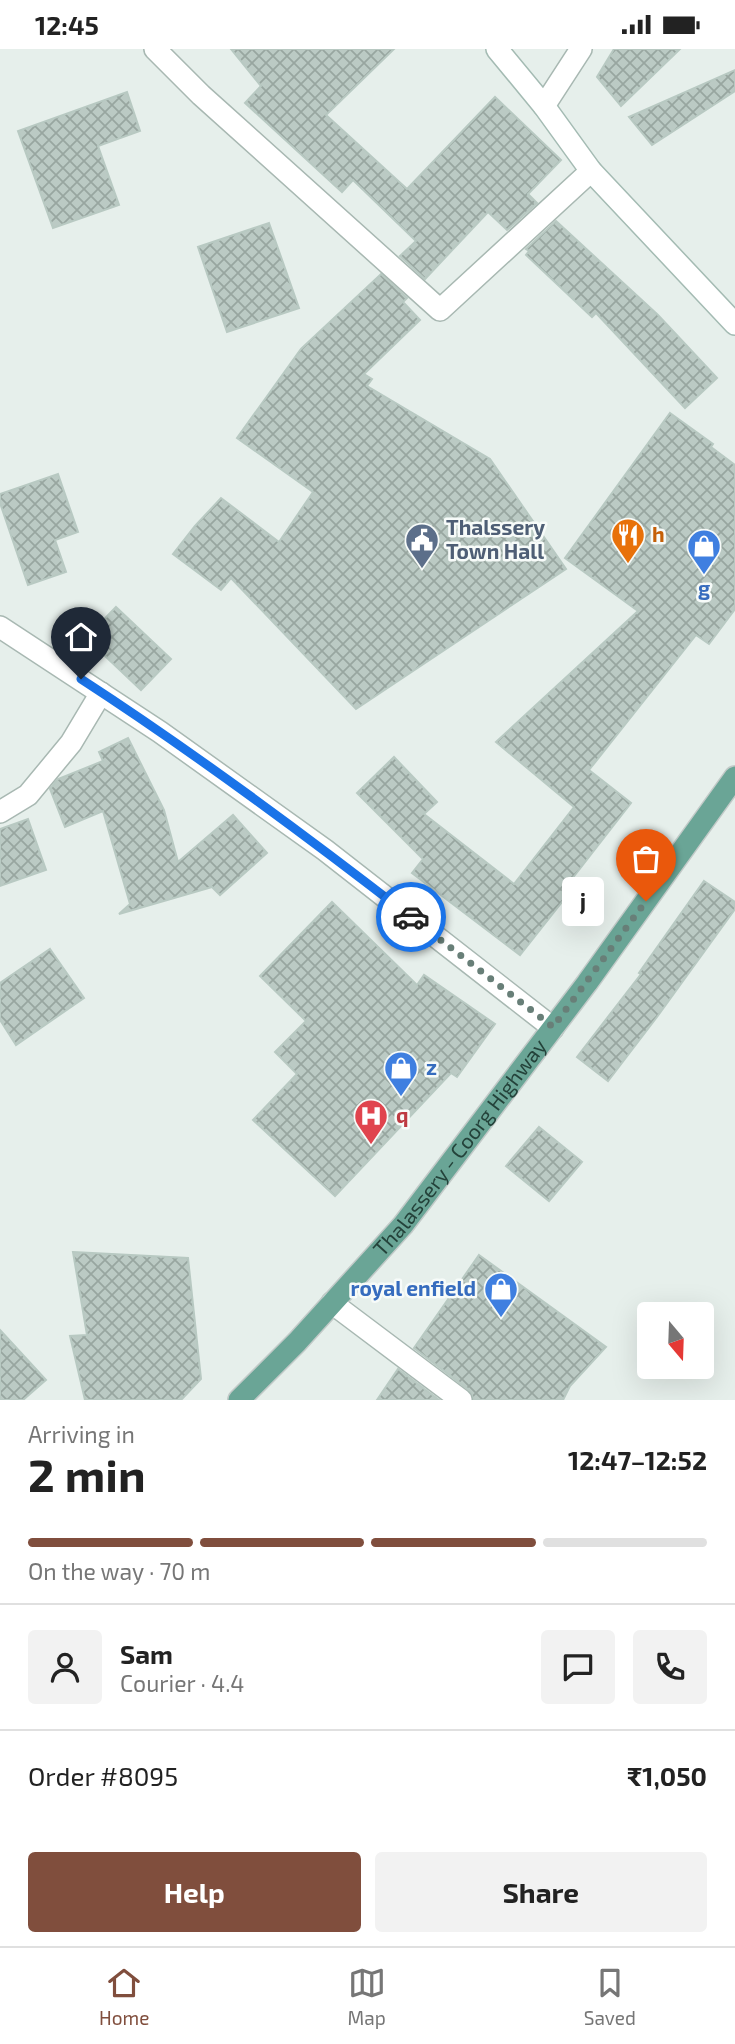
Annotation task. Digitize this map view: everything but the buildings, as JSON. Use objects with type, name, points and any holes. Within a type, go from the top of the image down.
[{"type":"main road","name":"Thalassery - Coorg Highway","points":[[239,1400],[403,1225],[587,983],[735,777]]},
{"type":"street","points":[[155,49],[211,104],[440,310],[591,171]]},
{"type":"street","points":[[497,49],[544,106],[591,171],[735,324]]},
{"type":"street","points":[[544,106],[581,49]]},
{"type":"street","points":[[0,627],[160,732],[325,850],[553,1027]]},
{"type":"street","points":[[0,812],[28,795],[71,743],[101,692]]},
{"type":"street","points":[[332,1303],[461,1400]]},
{"type":"way so far","points":[[411,917],[553,1027],[646,901]]},
{"type":"place","name":"h","points":[[628,565]]},
{"type":"place","name":"Thalssery Town Hall","points":[[422,570]]},
{"type":"place","name":"g","points":[[704,576]]},
{"type":"place","name":"j","points":[[646,901]]},
{"type":"place","name":"z","points":[[401,1098]]},
{"type":"place","name":"q","points":[[371,1146]]},
{"type":"place","name":"royal enfield","points":[[501,1319]]},
{"type":"route","points":[[81,679],[325,850],[411,917]]}]
